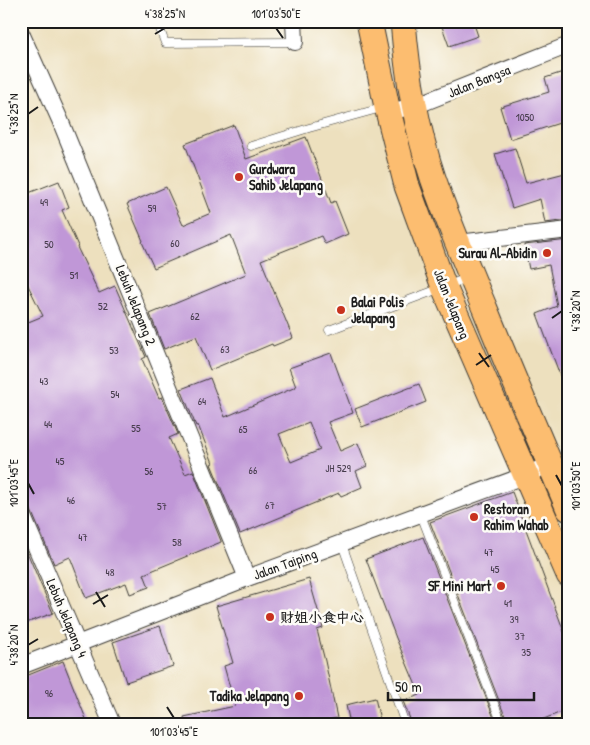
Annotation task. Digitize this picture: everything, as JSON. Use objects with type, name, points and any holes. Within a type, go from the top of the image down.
[{"type":"main road","name":"Jalan Jelapang","points":[[370,21],[387,109],[407,186],[444,287],[569,575]]},
{"type":"main road","points":[[390,21],[396,58],[416,106]]},
{"type":"main road","name":"Jalan Jelapang","points":[[403,21],[405,45],[416,106],[433,177],[471,276],[569,509]]},
{"type":"street","points":[[294,21],[295,42]]},
{"type":"street","name":"Lebuh Jelapang 2","points":[[21,33],[60,120],[247,578]]},
{"type":"street","name":"Jalan Bangsa","points":[[387,109],[416,106],[569,45]]},
{"type":"street","points":[[458,243],[569,230]]},
{"type":"street","name":"Jalan Taiping","points":[[21,666],[247,578],[526,475],[550,464]]},
{"type":"street","name":"Lebuh Jelapang 4","points":[[21,512],[112,724]]},
{"type":"lane","points":[[157,21],[166,43],[295,42]]},
{"type":"lane","points":[[251,146],[310,128],[387,109]]},
{"type":"lane","points":[[329,330],[471,276]]},
{"type":"lane","points":[[421,515],[502,724]]},
{"type":"lane","points":[[342,544],[405,724]]},
{"type":"building","points":[[440,21],[473,21],[478,36],[449,46]]},
{"type":"building","points":[[569,70],[569,120],[510,139],[500,107],[549,92],[545,78]]},
{"type":"building","points":[[234,125],[246,159],[306,137],[331,203],[335,201],[348,234],[325,244],[321,236],[261,260],[293,338],[273,346],[272,344],[210,370],[196,336],[164,349],[150,314],[246,274],[231,235],[154,268],[127,204],[166,187],[183,225],[211,213],[185,144]]},
{"type":"building","points":[[515,148],[526,183],[569,172],[569,220],[545,223],[540,199],[512,208],[495,154]]},
{"type":"building","points":[[59,181],[69,207],[62,210],[77,247],[99,293],[115,286],[146,357],[142,359],[159,398],[162,397],[178,434],[169,438],[185,474],[193,471],[221,541],[144,574],[149,587],[130,594],[126,583],[86,598],[70,557],[54,564],[30,508],[27,504],[21,502],[21,325],[43,316],[21,271],[21,196]]},
{"type":"building","points":[[569,240],[569,394],[567,394],[537,314],[557,306],[549,265],[529,269],[524,245]]},
{"type":"building","points":[[331,353],[353,413],[328,422],[340,451],[358,443],[367,466],[356,471],[362,487],[341,496],[339,493],[240,534],[211,464],[213,463],[198,425],[196,426],[181,389],[210,378],[225,417],[296,387],[289,368]],"holes":[[[309,422],[320,450],[291,462],[279,434]]]},
{"type":"building","points":[[419,384],[426,402],[362,427],[355,409]]},
{"type":"building","points":[[512,492],[569,645],[569,709],[531,724],[508,724],[430,522]]},
{"type":"building","points":[[423,537],[494,718],[480,724],[412,724],[403,701],[420,695],[366,559]]},
{"type":"building","points":[[21,538],[53,613],[21,625]]},
{"type":"building","points":[[309,579],[323,628],[317,630],[337,718],[310,724],[185,724],[184,717],[235,706],[224,666],[233,663],[216,606]]},
{"type":"building","points":[[160,626],[173,666],[126,682],[113,642]]},
{"type":"building","points":[[63,661],[88,724],[21,724],[21,678]]},
{"type":"building","points":[[375,698],[381,724],[350,724],[346,705]]},
{"type":"place","name":"Gurdwara Sahib Jelapang","points":[[239,177]]},
{"type":"place","name":"Surau Al-Abidin","points":[[547,253]]},
{"type":"place","name":"Balai Polis Jelapang","points":[[341,310]]},
{"type":"place","name":"Restoran Rahim Wahab","points":[[474,517]]},
{"type":"place","name":"SF Mini Mart","points":[[501,586]]},
{"type":"place","name":"财姐小食中心","points":[[270,617]]},
{"type":"place","name":"Tadika Jelapang","points":[[299,696]]}]
